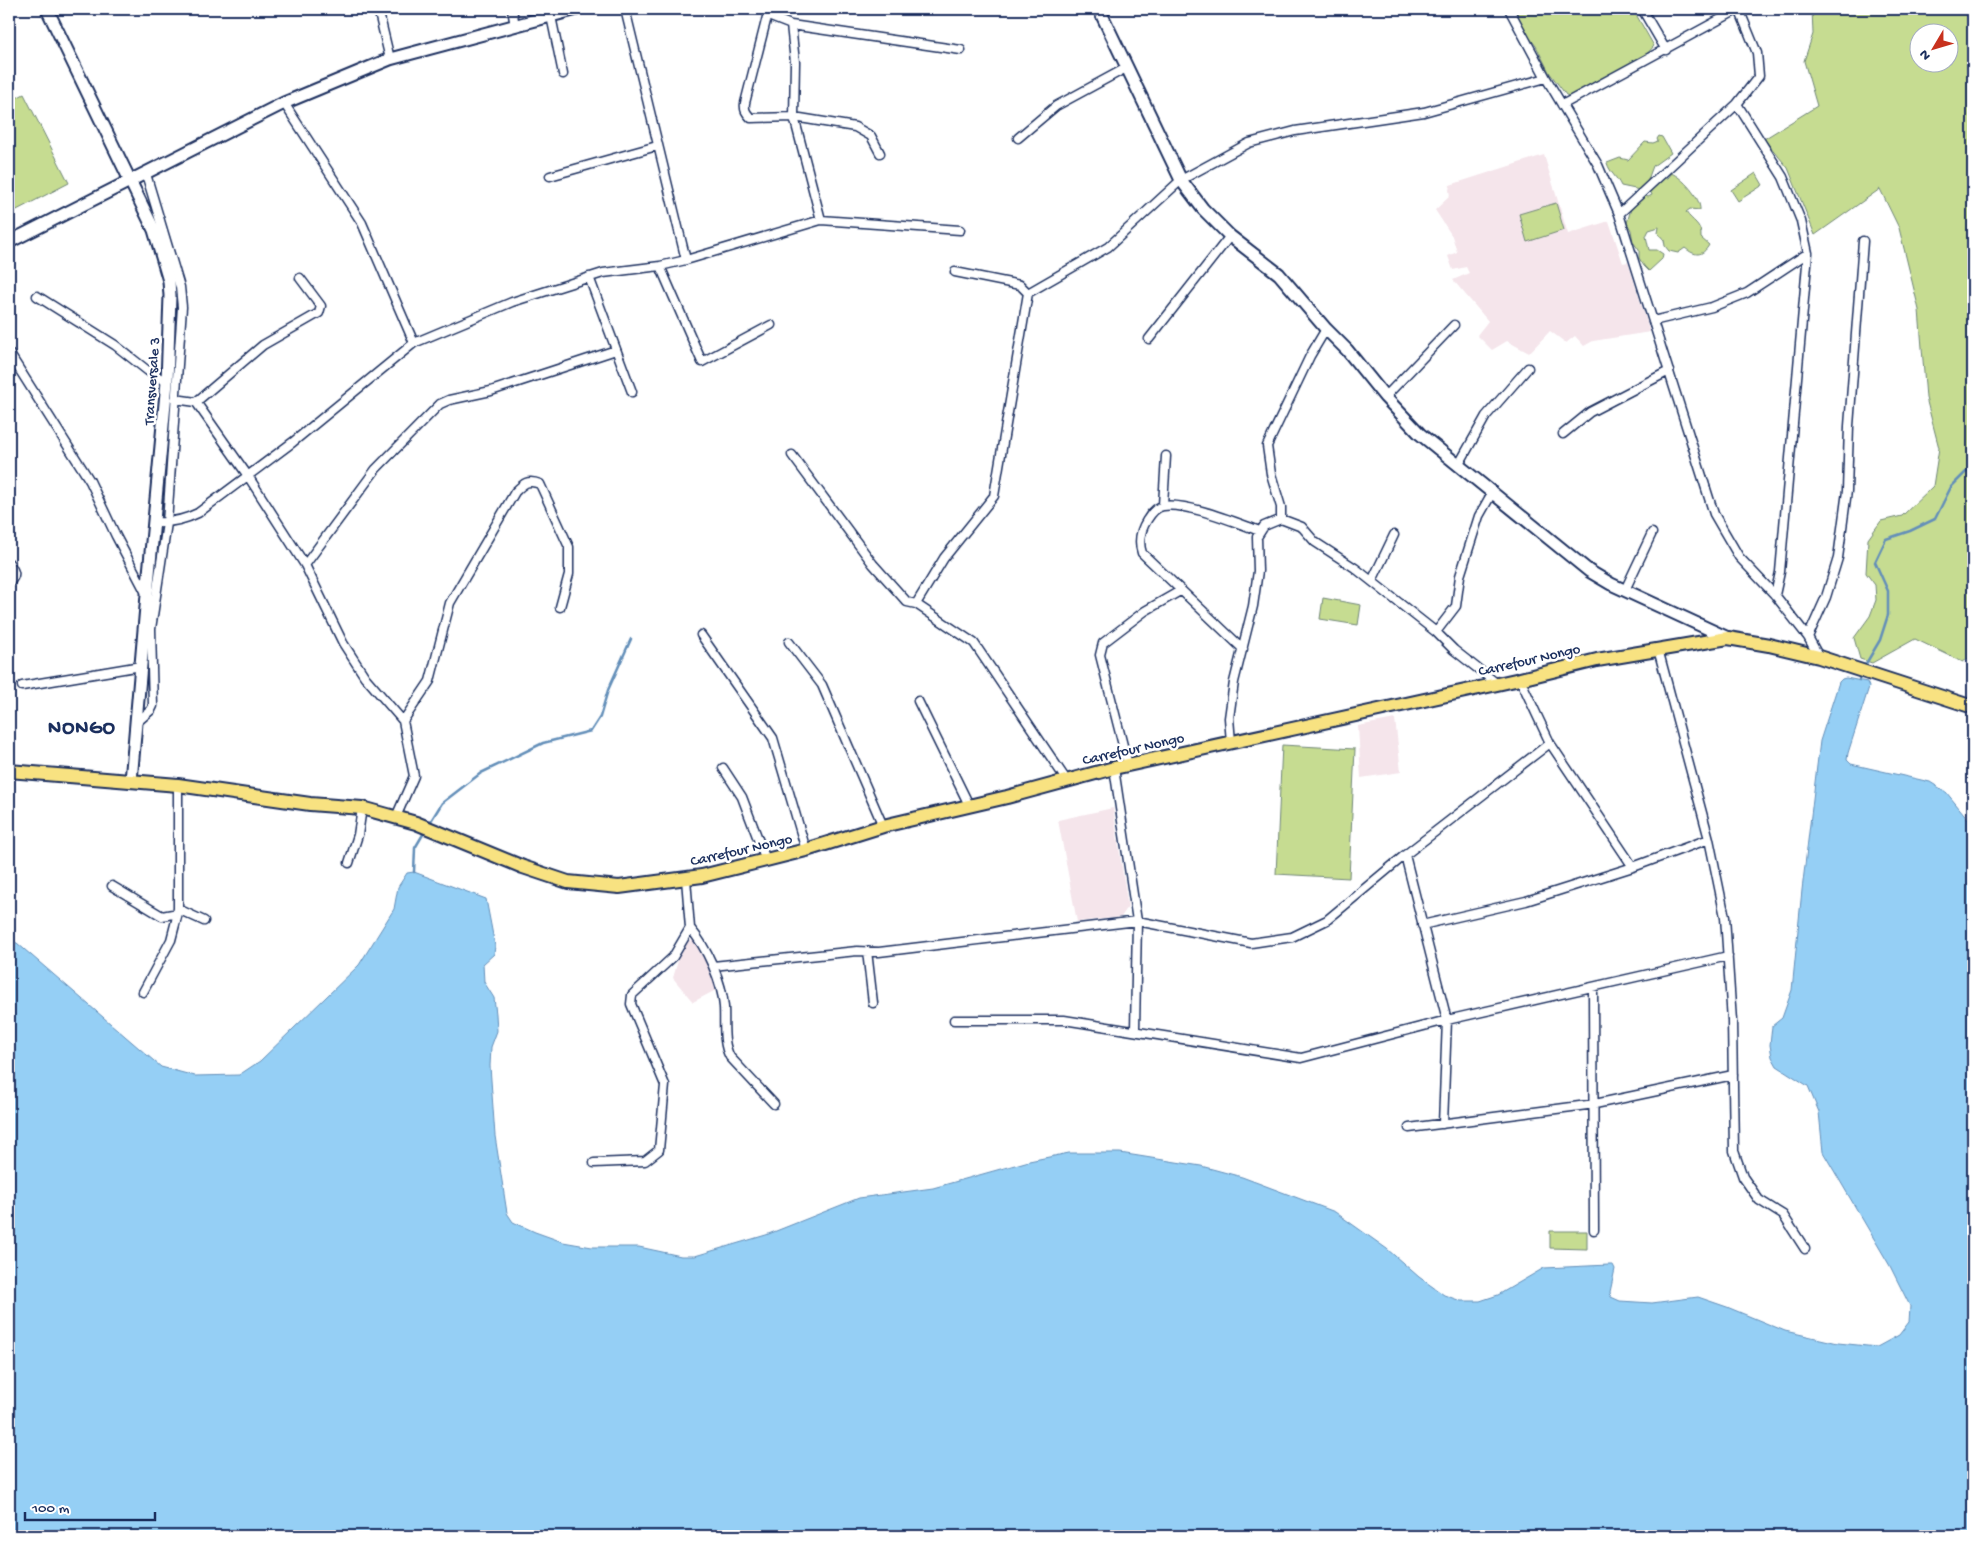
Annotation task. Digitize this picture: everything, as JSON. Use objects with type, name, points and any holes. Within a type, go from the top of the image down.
[{"type":"main road","name":"Carrefour Nongo","points":[[9,772],[178,785],[310,804],[362,808],[416,823],[523,867],[568,882],[619,887],[686,879],[766,860],[806,850],[883,826],[1114,768],[1520,679],[1596,660],[1728,638],[1769,645],[1819,657],[1973,707]]},
{"type":"street","name":"Transversale 3","points":[[47,9],[132,181],[154,230],[169,281],[168,382],[131,781]]},
{"type":"street","points":[[378,9],[390,59]]},
{"type":"street","points":[[512,9],[515,26]]},
{"type":"street","points":[[9,242],[284,103],[390,59],[577,9]]},
{"type":"street","points":[[625,9],[686,260]]},
{"type":"street","points":[[1099,9],[1181,180],[1203,209],[1230,236],[1279,274],[1326,329],[1347,350],[1385,397],[1420,434],[1582,566],[1625,590],[1728,638]]},
{"type":"street","points":[[1509,9],[1546,78],[1598,165],[1619,214],[1714,514],[1739,557],[1775,594],[1808,637],[1819,657]]},
{"type":"street","points":[[1642,9],[1666,50]]},
{"type":"street","points":[[1562,104],[1666,50],[1739,9],[1757,52],[1759,76],[1737,104],[1619,214]]},
{"type":"street","points":[[880,153],[871,136],[855,126],[794,117],[751,118],[744,109],[768,13],[791,25],[961,50]]},
{"type":"street","points":[[551,16],[563,74]]},
{"type":"street","points":[[791,25],[795,62],[794,117],[821,220]]},
{"type":"street","points":[[1018,138],[1056,106],[1128,67]]},
{"type":"street","points":[[1028,293],[1108,247],[1181,180],[1249,143],[1296,130],[1424,112],[1546,78]]},
{"type":"street","points":[[284,103],[362,223],[414,343]]},
{"type":"street","points":[[1737,104],[1783,177],[1802,221],[1808,253],[1780,572],[1775,594]]},
{"type":"street","points":[[550,176],[657,146]]},
{"type":"street","points":[[136,723],[153,706],[151,629],[167,523],[182,307],[180,287],[146,174]]},
{"type":"street","points":[[155,522],[167,523],[188,518],[198,513],[293,442],[414,343],[512,302],[603,273],[660,266],[686,260],[821,220],[960,230]]},
{"type":"street","points":[[1149,339],[1230,236]]},
{"type":"street","points":[[1808,637],[1826,598],[1838,558],[1847,491],[1849,426],[1864,241]]},
{"type":"street","points":[[1653,321],[1712,306],[1748,293],[1808,253]]},
{"type":"street","points":[[660,266],[702,362],[771,325]]},
{"type":"street","points":[[955,272],[1020,285],[1028,293]]},
{"type":"street","points":[[589,277],[632,392]]},
{"type":"street","points":[[196,402],[262,345],[319,313],[321,306],[300,278]]},
{"type":"street","points":[[916,604],[944,558],[994,496],[1028,293]]},
{"type":"street","points":[[36,296],[115,345],[148,371],[168,382]]},
{"type":"street","points":[[1385,397],[1454,325]]},
{"type":"street","points":[[1282,519],[1281,507],[1271,474],[1267,446],[1310,356],[1326,329]]},
{"type":"street","points":[[305,565],[376,469],[440,404],[491,391],[616,350]]},
{"type":"street","points":[[9,353],[90,481],[147,595]]},
{"type":"street","points":[[1458,466],[1486,416],[1528,368]]},
{"type":"street","points":[[1563,434],[1590,412],[1669,372]]},
{"type":"street","points":[[175,399],[196,402],[248,476],[305,565],[343,643],[365,677],[403,721],[414,776],[396,817]]},
{"type":"street","points":[[792,455],[873,564],[907,602],[916,604],[974,643],[1067,781]]},
{"type":"street","points":[[1162,506],[1166,456]]},
{"type":"street","points":[[403,721],[430,681],[450,603],[515,492],[524,483],[532,481],[540,484],[569,547],[569,574],[560,606]]},
{"type":"street","points":[[1436,632],[1456,606],[1460,576],[1480,516],[1492,492]]},
{"type":"street","points":[[1243,649],[1142,553],[1139,545],[1140,536],[1143,526],[1154,511],[1162,506],[1193,509],[1260,531]]},
{"type":"street","points":[[1231,742],[1228,718],[1234,682],[1253,606],[1258,571],[1257,537],[1260,531],[1269,524],[1282,519],[1302,527],[1315,542],[1372,581],[1496,683]]},
{"type":"street","points":[[1625,590],[1652,533]]},
{"type":"street","points":[[1372,581],[1394,535]]},
{"type":"street","points":[[9,563],[16,573],[9,583]]},
{"type":"street","points":[[1128,765],[1100,656],[1101,646],[1145,610],[1180,591]]},
{"type":"street","points":[[701,635],[773,738],[806,850]]},
{"type":"street","points":[[790,642],[822,685],[883,826]]},
{"type":"street","points":[[1658,649],[1709,839],[1726,917],[1733,1075],[1734,1151],[1743,1177],[1759,1200],[1782,1215],[1804,1249]]},
{"type":"street","points":[[22,686],[141,666]]},
{"type":"street","points":[[1520,679],[1550,743],[1632,867]]},
{"type":"street","points":[[918,702],[969,805]]},
{"type":"street","points":[[713,966],[962,943],[1137,921],[1251,943],[1292,937],[1327,920],[1405,855],[1550,743]]},
{"type":"street","points":[[723,768],[742,797],[766,860]]},
{"type":"street","points":[[1114,768],[1137,921],[1135,1030]]},
{"type":"street","points":[[143,992],[170,940],[178,911],[178,785]]},
{"type":"street","points":[[349,864],[358,835],[362,808]]},
{"type":"street","points":[[1422,925],[1526,901],[1632,867],[1709,839]]},
{"type":"street","points":[[1405,855],[1447,1020],[1443,1124]]},
{"type":"street","points":[[594,1163],[645,1161],[659,1150],[665,1086],[631,1004],[632,995],[673,957],[690,928],[686,879]]},
{"type":"street","points":[[112,886],[162,916],[178,911],[204,921]]},
{"type":"street","points":[[690,928],[699,938],[713,966],[724,1005],[725,1048],[730,1058],[774,1104]]},
{"type":"street","points":[[867,951],[873,1003]]},
{"type":"street","points":[[954,1020],[1064,1020],[1301,1058],[1447,1020],[1728,956]]},
{"type":"street","points":[[1593,987],[1595,1104],[1594,1230]]},
{"type":"street","points":[[1409,1128],[1595,1104],[1733,1075]]},
{"type":"shaded area","points":[[1544,155],[1568,234],[1609,221],[1623,263],[1628,262],[1650,332],[1593,341],[1584,346],[1575,336],[1566,343],[1550,331],[1529,353],[1507,341],[1492,350],[1477,335],[1488,321],[1453,280],[1469,273],[1466,267],[1453,270],[1448,256],[1457,252],[1452,236],[1435,210],[1450,196],[1450,185]]},
{"type":"shaded area","points":[[1395,719],[1401,772],[1361,778],[1358,726]]},
{"type":"shaded area","points":[[1113,808],[1128,907],[1121,917],[1077,922],[1058,820]]},
{"type":"shaded area","points":[[695,940],[713,974],[716,990],[693,1002],[673,978],[679,957],[688,941]]},
{"type":"green space","points":[[1515,9],[1633,9],[1654,46],[1645,56],[1587,86],[1587,96],[1578,98],[1566,95],[1549,72],[1536,46],[1518,23],[1514,15]]},
{"type":"green space","points":[[1812,9],[1973,9],[1973,655],[1963,662],[1915,639],[1872,663],[1860,659],[1854,638],[1870,616],[1876,600],[1875,585],[1866,573],[1868,539],[1881,521],[1902,516],[1933,486],[1939,448],[1926,398],[1919,310],[1899,228],[1880,189],[1815,235],[1788,168],[1764,139],[1817,106],[1804,61],[1813,34]]},
{"type":"green space","points":[[24,94],[69,183],[9,214],[9,102]]},
{"type":"green space","points":[[1659,136],[1662,137],[1671,153],[1653,166],[1646,185],[1640,190],[1621,186],[1607,163],[1620,158],[1628,160],[1645,142],[1653,143],[1658,141]]},
{"type":"green space","points":[[1671,173],[1685,183],[1694,194],[1700,210],[1690,209],[1686,212],[1700,229],[1701,238],[1709,245],[1704,252],[1698,254],[1692,253],[1685,248],[1678,253],[1669,251],[1658,233],[1659,227],[1649,230],[1646,236],[1649,250],[1657,250],[1663,254],[1662,259],[1649,271],[1639,258],[1639,250],[1633,242],[1631,230],[1627,223],[1632,205],[1644,195],[1648,197],[1652,195],[1650,190],[1660,179],[1667,178]]},
{"type":"green space","points":[[1756,173],[1763,185],[1738,201],[1731,190]]},
{"type":"green space","points":[[1556,203],[1564,230],[1527,242],[1519,214]]},
{"type":"green space","points":[[1323,598],[1361,605],[1358,625],[1320,619]]},
{"type":"green space","points":[[1282,745],[1355,749],[1349,878],[1276,874]]},
{"type":"green space","points":[[1550,1231],[1587,1231],[1587,1249],[1550,1248]]},
{"type":"water","points":[[1846,678],[1867,682],[1869,687],[1847,760],[1851,764],[1930,782],[1946,792],[1973,825],[1973,1536],[9,1536],[9,941],[17,943],[161,1067],[195,1076],[239,1075],[260,1061],[359,965],[394,909],[398,887],[407,873],[414,872],[486,899],[495,946],[494,954],[483,964],[484,982],[494,998],[496,1014],[497,1031],[491,1047],[490,1066],[495,1136],[507,1213],[513,1222],[563,1242],[592,1247],[639,1247],[681,1256],[695,1256],[766,1235],[859,1198],[933,1188],[1029,1161],[1069,1153],[1120,1153],[1201,1166],[1242,1177],[1335,1212],[1387,1249],[1419,1277],[1444,1295],[1461,1301],[1480,1301],[1498,1295],[1544,1268],[1613,1265],[1615,1269],[1610,1292],[1611,1297],[1620,1301],[1652,1303],[1698,1297],[1785,1331],[1838,1343],[1877,1347],[1899,1335],[1909,1322],[1910,1306],[1890,1266],[1823,1152],[1819,1112],[1808,1086],[1777,1066],[1772,1057],[1770,1045],[1772,1026],[1782,1018],[1792,990],[1820,741],[1839,682]]},
{"type":"waterway","points":[[1864,667],[1880,640],[1888,615],[1888,591],[1875,562],[1886,539],[1910,531],[1935,519],[1951,487],[1973,465]]},
{"type":"waterway","points":[[429,824],[442,803],[481,773],[543,743],[591,731],[600,717],[608,690],[631,639]]},
{"type":"waterway","points":[[1859,680],[1861,674]]},
{"type":"waterway","points":[[414,872],[415,848],[425,831]]},
{"type":"district","name":"NONGO","points":[[82,726]]}]
